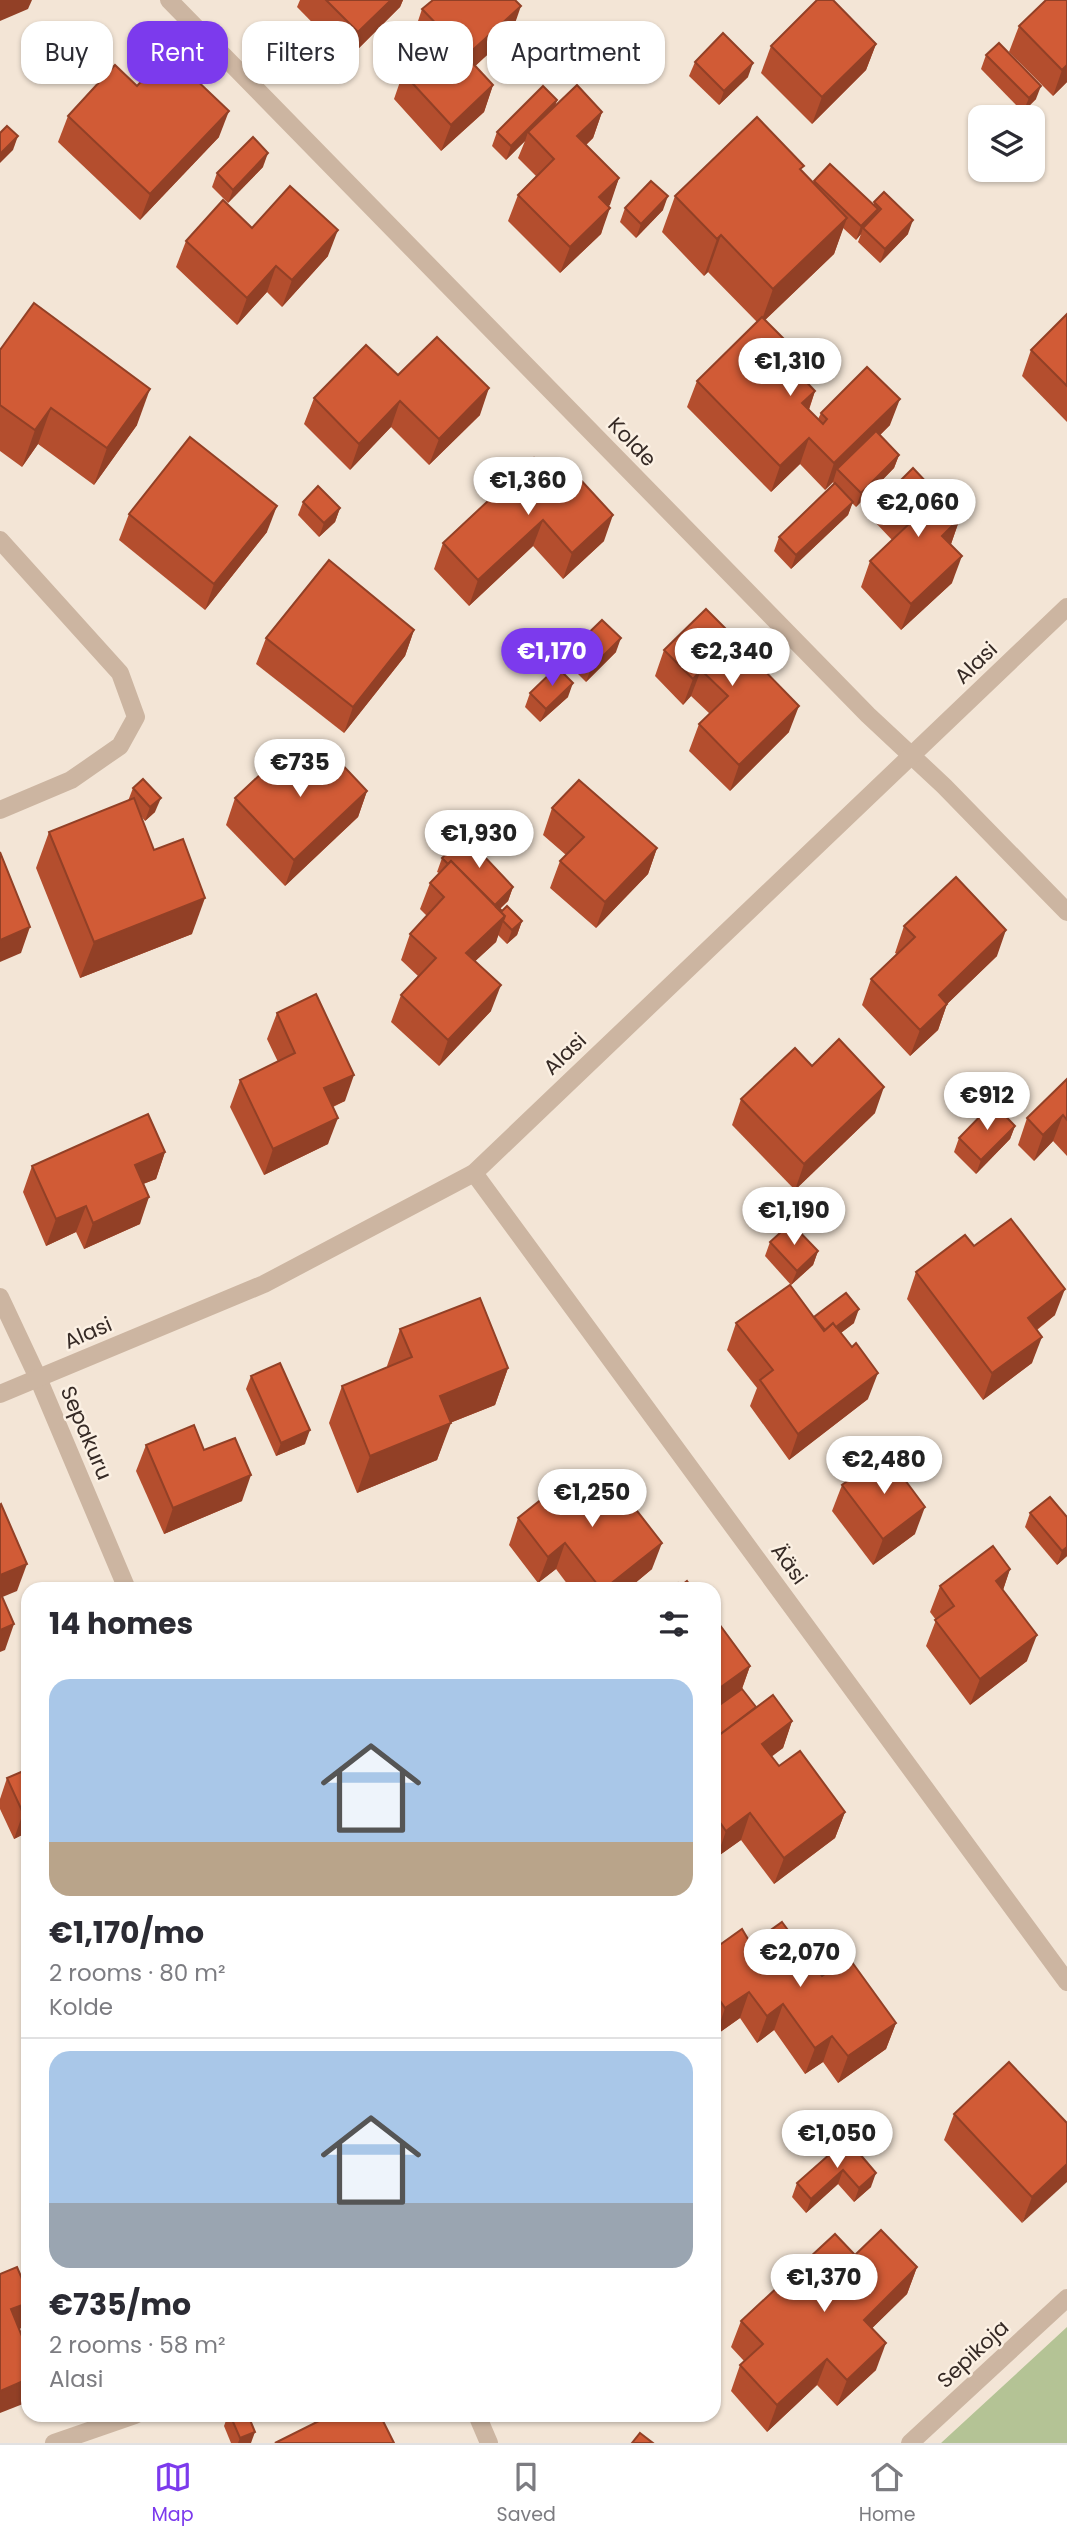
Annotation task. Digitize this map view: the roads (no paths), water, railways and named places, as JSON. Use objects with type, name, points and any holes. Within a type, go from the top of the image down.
[{"type":"street","name":"Kolde","points":[[169,0],[858,706],[1067,912]]},
{"type":"street","points":[[0,540],[120,673],[136,717],[120,746],[71,780],[0,810]]},
{"type":"street","name":"Alasi","points":[[0,1394],[264,1284],[474,1173],[1067,607]]},
{"type":"street","name":"Ääsi","points":[[474,1173],[1067,1982]]},
{"type":"street","name":"Sepakuru","points":[[0,1297],[38,1378],[124,1582]]},
{"type":"street","name":"Sepikoja","points":[[910,2443],[1067,2298]]},
{"type":"street","points":[[54,2443],[115,2422]]},
{"type":"street","points":[[480,2422],[489,2443]]}]
